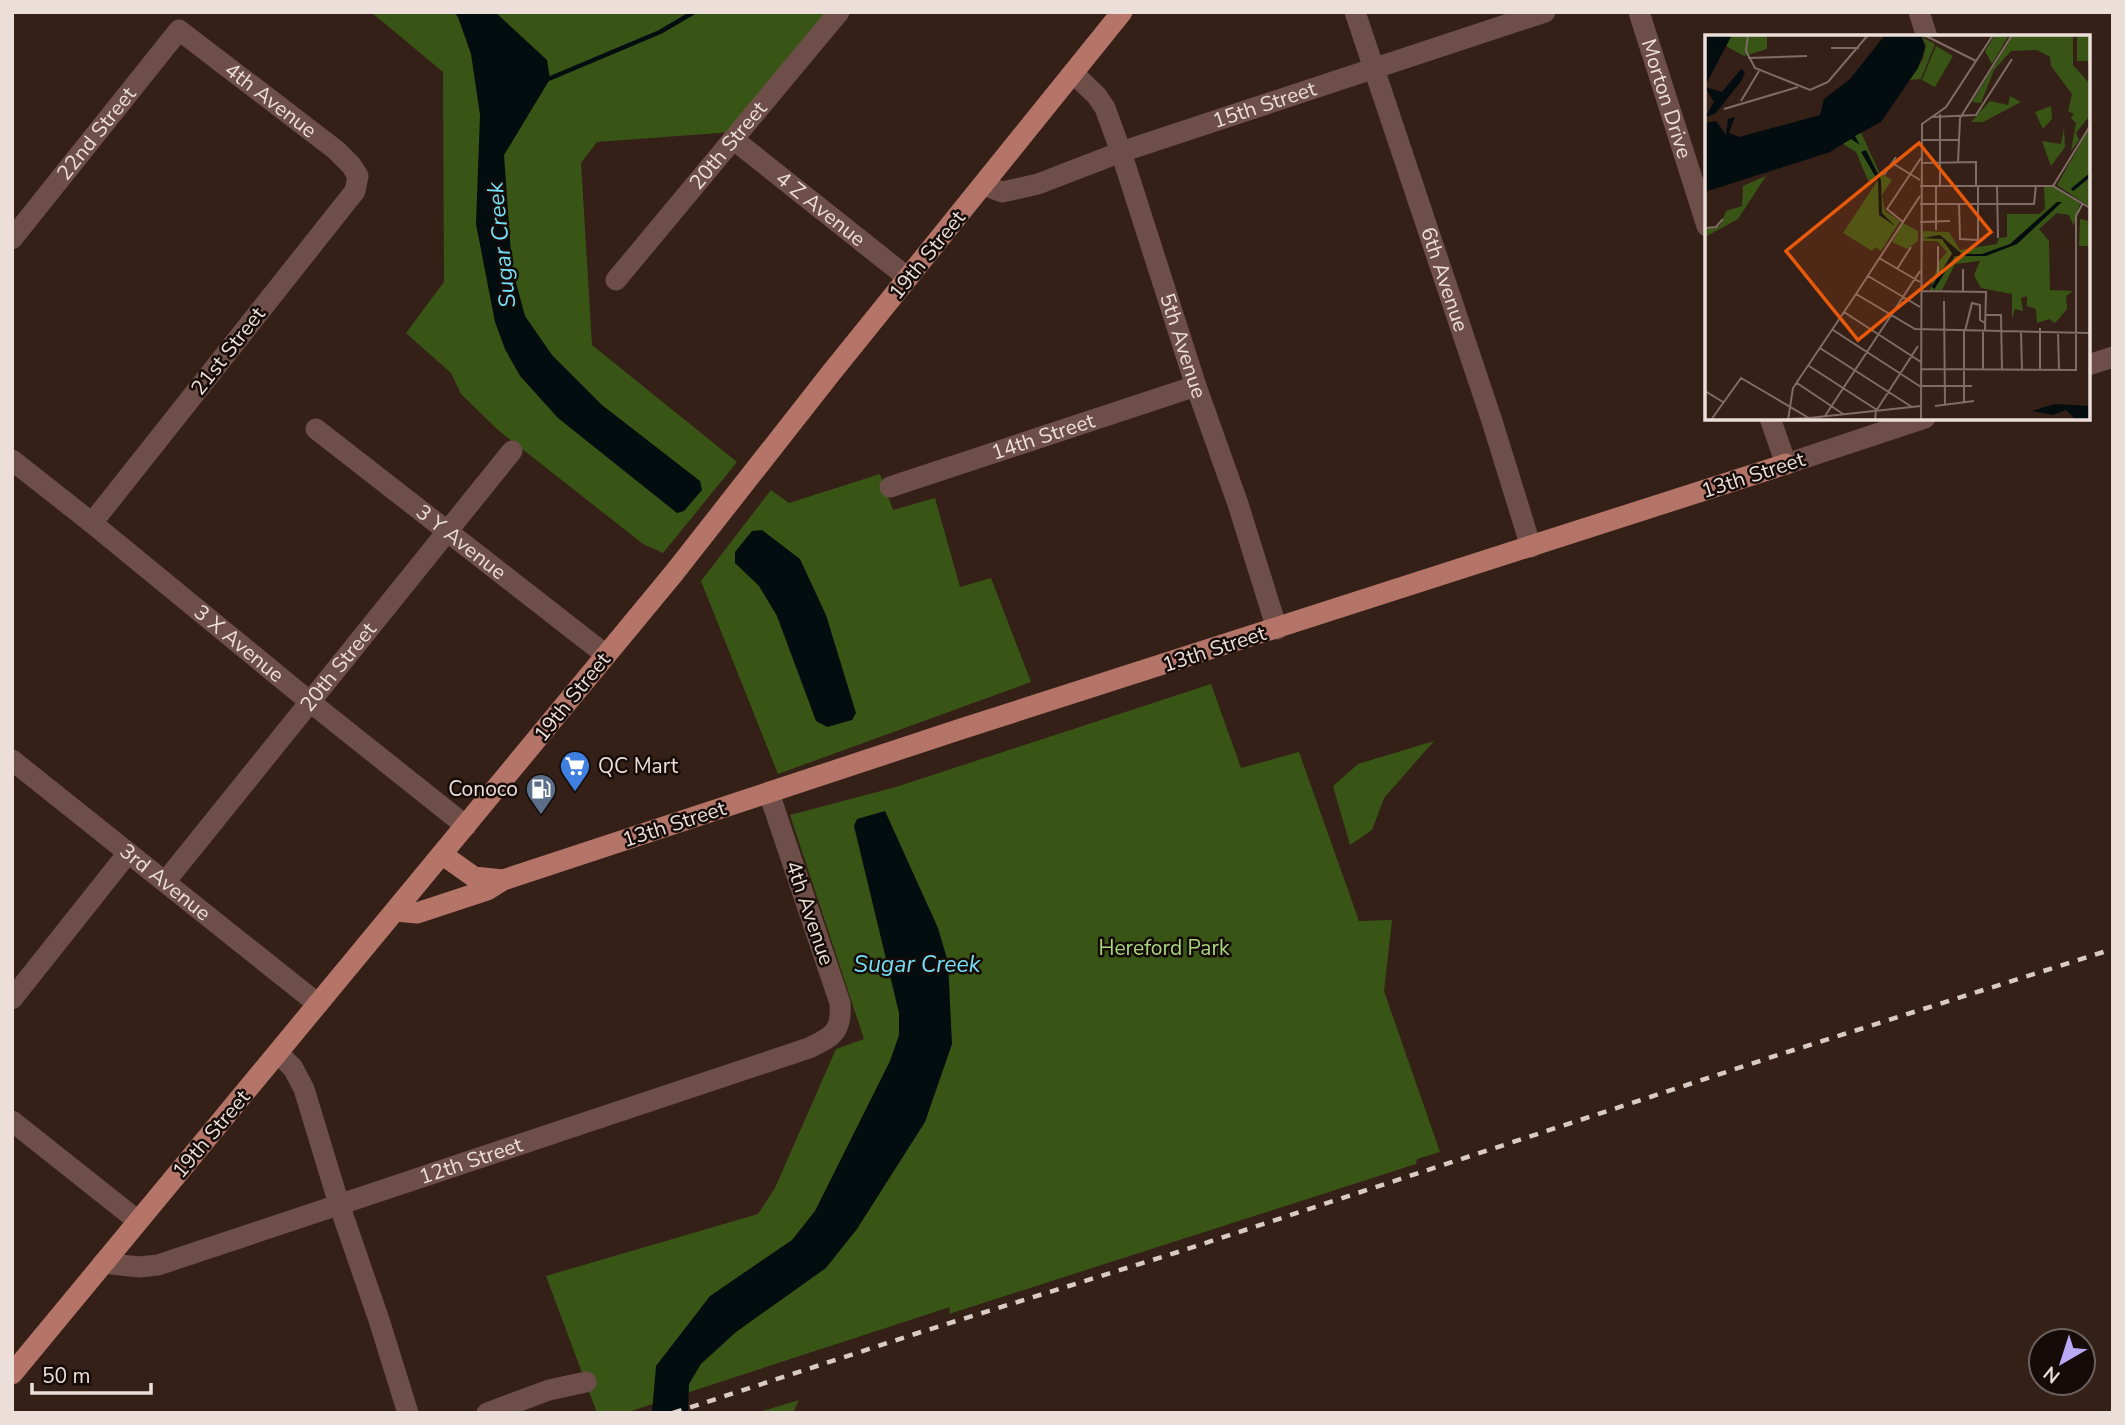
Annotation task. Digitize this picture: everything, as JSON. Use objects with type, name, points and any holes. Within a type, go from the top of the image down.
[{"type":"main road","name":"19th Street","points":[[12,1374],[674,573],[1122,12]]},
{"type":"main road","name":"13th Street","points":[[396,911],[417,913],[487,890],[503,880],[964,728],[1786,464]]},
{"type":"main road","name":"13th Street","points":[[443,855],[474,877],[503,880]]},
{"type":"street","name":"20th Street","points":[[616,280],[839,12]]},
{"type":"street","name":"6th Avenue","points":[[1355,12],[1492,421],[1531,547]]},
{"type":"street","name":"15th Street","points":[[984,185],[1002,192],[1038,184],[1121,152],[1545,12]]},
{"type":"street","name":"Morton Drive","points":[[1639,12],[1705,220]]},
{"type":"street","points":[[1919,12],[1926,35]]},
{"type":"street","name":"4th Avenue","points":[[179,30],[336,150],[358,176]]},
{"type":"street","name":"22nd Street","points":[[12,239],[179,30]]},
{"type":"street","name":"5th Avenue","points":[[1073,73],[1097,96],[1105,108],[1196,386],[1238,504],[1277,629]]},
{"type":"street","name":"4 Z Avenue","points":[[733,139],[908,278]]},
{"type":"street","name":"21st Street","points":[[92,523],[355,191],[358,176]]},
{"type":"street","points":[[2090,364],[2113,357]]},
{"type":"street","name":"14th Street","points":[[890,487],[1196,386]]},
{"type":"street","points":[[1771,420],[1786,464]]},
{"type":"street","name":"13th Street","points":[[1786,464],[1919,420]]},
{"type":"street","name":"3 Y Avenue","points":[[316,429],[606,655]]},
{"type":"street","name":"20th Street","points":[[165,882],[512,451]]},
{"type":"street","name":"3 X Avenue","points":[[12,460],[466,826]]},
{"type":"street","name":"3rd Avenue","points":[[12,760],[318,1004]]},
{"type":"street","name":"4th Avenue","points":[[769,793],[840,1003],[841,1019],[834,1034]]},
{"type":"street","points":[[12,999],[128,853]]},
{"type":"street","name":"12th Street","points":[[103,1263],[139,1267],[158,1265],[809,1048],[834,1034]]},
{"type":"street","points":[[278,1053],[293,1068],[302,1083],[408,1413]]},
{"type":"street","points":[[12,1121],[138,1221]]},
{"type":"street","points":[[487,1413],[548,1390],[586,1382]]},
{"type":"green space","points":[[371,12],[842,12],[732,132],[597,142],[581,163],[592,345],[737,462],[663,553],[643,544],[498,430],[461,394],[451,373],[406,333],[444,282],[443,72]]},
{"type":"green space","points":[[880,474],[893,510],[935,498],[960,587],[991,578],[1031,682],[778,774],[701,581],[771,490],[789,503]]},
{"type":"green space","name":"Hereford Park","points":[[1211,684],[1241,768],[1299,752],[1359,921],[1392,920],[1384,991],[1440,1152],[1417,1159],[1416,1164],[949,1314],[950,1307],[625,1413],[597,1413],[546,1276],[758,1214],[775,1188],[836,1049],[864,1039],[790,815],[896,787]]},
{"type":"green space","points":[[1434,741],[1384,798],[1372,830],[1350,845],[1333,786],[1358,764]]},
{"type":"green space","points":[[799,1400],[793,1413],[756,1413]]},
{"type":"water","name":"Sugar Creek","points":[[454,12],[495,12],[547,60],[550,79],[504,155],[512,268],[525,316],[552,355],[602,405],[700,481],[702,490],[684,511],[677,513],[558,418],[520,376],[505,349],[495,322],[476,224],[480,115],[471,54]]},
{"type":"water","points":[[762,530],[800,559],[826,615],[856,713],[852,720],[827,727],[816,721],[777,616],[759,586],[735,563],[735,552],[752,531]]},
{"type":"water","name":"Sugar Creek","points":[[885,811],[938,928],[948,962],[952,1044],[925,1122],[857,1229],[826,1268],[736,1332],[701,1364],[689,1384],[688,1413],[652,1413],[656,1366],[710,1296],[792,1240],[815,1211],[890,1061],[899,1035],[899,1013],[854,826],[857,819]]},
{"type":"waterway","points":[[546,80],[660,32],[694,12]]},
{"type":"railway","points":[[673,1413],[2113,949]]},
{"type":"place","name":"QC Mart","points":[[575,793]]},
{"type":"place","name":"Conoco","points":[[541,816]]}]
